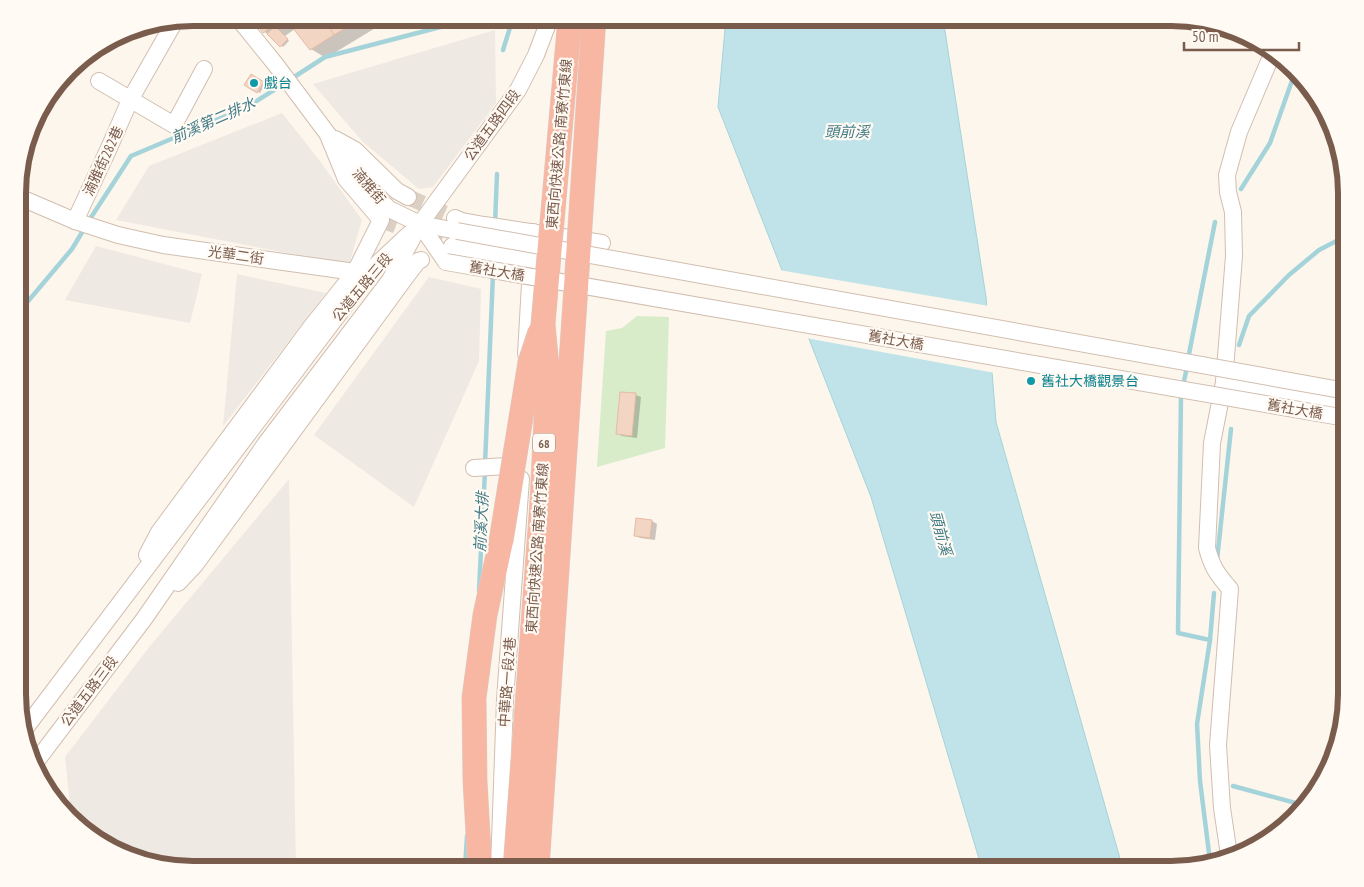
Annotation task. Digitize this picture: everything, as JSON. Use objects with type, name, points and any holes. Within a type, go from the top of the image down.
[{"type":"highway","name":"東西向快速公路 南寮竹東線","points":[[516,861],[548,377],[543,324],[569,27]]},
{"type":"highway","name":"東西向快速公路 南寮竹東線","points":[[537,861],[593,27]]},
{"type":"highway","points":[[480,861],[475,780],[474,698],[485,615],[501,541],[530,362],[543,324]]},
{"type":"street","name":"湳雅街","points":[[245,27],[365,184],[389,209],[420,224],[455,231],[478,252],[532,261]]},
{"type":"street","name":"公道五路四段","points":[[420,224],[518,90],[536,55],[547,27]]},
{"type":"street","name":"湳雅街282巷","points":[[75,221],[130,100],[169,28]]},
{"type":"street","points":[[1228,850],[1222,808],[1218,745],[1230,589],[1216,572],[1207,548],[1212,443],[1224,382],[1234,256],[1233,212],[1228,192],[1227,175],[1239,132],[1270,59]]},
{"type":"street","points":[[99,82],[174,124],[204,69]]},
{"type":"street","name":"湳雅街","points":[[328,135],[355,150],[397,191],[408,197]]},
{"type":"street","name":"湳雅街","points":[[328,135],[346,179],[381,220]]},
{"type":"street","points":[[26,200],[75,221]]},
{"type":"street","name":"公道五路三段","points":[[125,596],[159,532],[354,272],[381,220]]},
{"type":"street","name":"光華二街","points":[[75,221],[118,235],[163,245],[354,272]]},
{"type":"street","name":"湳雅街","points":[[455,231],[462,221],[602,243]]},
{"type":"street","name":"湳雅街","points":[[420,224],[446,262]]},
{"type":"street","name":"公道五路三段","points":[[29,723],[375,266],[420,224]]},
{"type":"street","name":"公道五路三段","points":[[39,758],[144,619],[266,443],[390,280],[420,224]]},
{"type":"street","name":"舊社大橋","points":[[455,231],[1337,389]]},
{"type":"street","points":[[532,261],[533,232]]},
{"type":"street","name":"公道五路三段","points":[[144,619],[195,565],[408,274],[421,260]]},
{"type":"street","name":"中華路一段2巷","points":[[498,861],[505,700],[519,514],[532,261]]},
{"type":"street","name":"舊社大橋","points":[[446,262],[1337,416]]},
{"type":"street","points":[[1224,382],[1337,403]]},
{"type":"street","name":"中華路一段2巷","points":[[519,514],[507,466],[524,418]]},
{"type":"street","points":[[474,468],[507,466]]},
{"type":"street","name":"中華路一段2巷","points":[[499,851],[503,861]]},
{"type":"shaded area","points":[[495,30],[496,103],[433,187],[419,189],[362,141],[313,84]]},
{"type":"shaded area","points":[[282,113],[320,161],[362,220],[349,265],[116,220],[149,166]]},
{"type":"shaded area","points":[[96,246],[202,274],[190,323],[65,300]]},
{"type":"shaded area","points":[[237,274],[326,293],[223,426]]},
{"type":"shaded area","points":[[429,277],[481,289],[479,361],[414,507],[314,435]]},
{"type":"shaded area","points":[[289,479],[296,861],[193,861],[150,855],[119,844],[100,833],[70,806],[65,757],[150,646]]},
{"type":"green space","points":[[637,316],[669,317],[665,448],[597,467],[606,331],[622,328]]},
{"type":"water","name":"頭前溪","points":[[725,26],[944,26],[986,297],[996,422],[1120,860],[979,860],[871,497],[718,107]]},
{"type":"pier","points":[[779,270],[989,306],[995,373],[806,338]]},
{"type":"building","points":[[259,27],[271,27],[263,33]]},
{"type":"building","points":[[276,27],[288,39],[280,47],[267,34]]},
{"type":"building","points":[[292,27],[329,27],[334,35],[310,50]]},
{"type":"building","points":[[329,27],[348,27],[334,35]]},
{"type":"building","name":"戲台","points":[[251,74],[264,82],[257,93],[244,85]]},
{"type":"building","points":[[620,392],[636,393],[632,436],[616,434]]},
{"type":"building","points":[[636,518],[652,520],[650,538],[634,536]]},
{"type":"waterway","name":"前溪第二排水","points":[[291,79],[325,57],[441,27]]},
{"type":"waterway","name":"前溪大排","points":[[503,50],[510,27]]},
{"type":"waterway","points":[[1241,189],[1270,143],[1292,79]]},
{"type":"waterway","name":"前溪第二排水","points":[[88,222],[131,156],[247,107],[285,83]]},
{"type":"waterway","name":"前溪大排","points":[[495,224],[497,174]]},
{"type":"waterway","points":[[1188,359],[1215,222]]},
{"type":"waterway","name":"前溪第二排水","points":[[26,304],[72,249],[84,229]]},
{"type":"waterway","points":[[1239,345],[1249,316],[1289,275],[1319,250],[1337,241]]},
{"type":"waterway","name":"前溪大排","points":[[485,464],[493,274]]},
{"type":"waterway","points":[[1183,386],[1187,367]]},
{"type":"waterway","points":[[1181,394],[1178,633],[1210,640],[1197,724],[1200,781],[1209,856]]},
{"type":"waterway","points":[[1217,560],[1231,429]]},
{"type":"waterway","name":"前溪大排","points":[[479,591],[485,471]]},
{"type":"waterway","points":[[1210,640],[1214,593]]},
{"type":"waterway","points":[[1233,786],[1297,803]]},
{"type":"waterway","name":"前溪大排","points":[[466,861],[467,836]]},
{"type":"tunnel","points":[[408,197],[455,218]]},
{"type":"tunnel","points":[[381,220],[452,246]]},
{"type":"place","name":"戲台","points":[[254,83]]},
{"type":"place","name":"舊社大橋觀景台","points":[[1031,381]]}]
